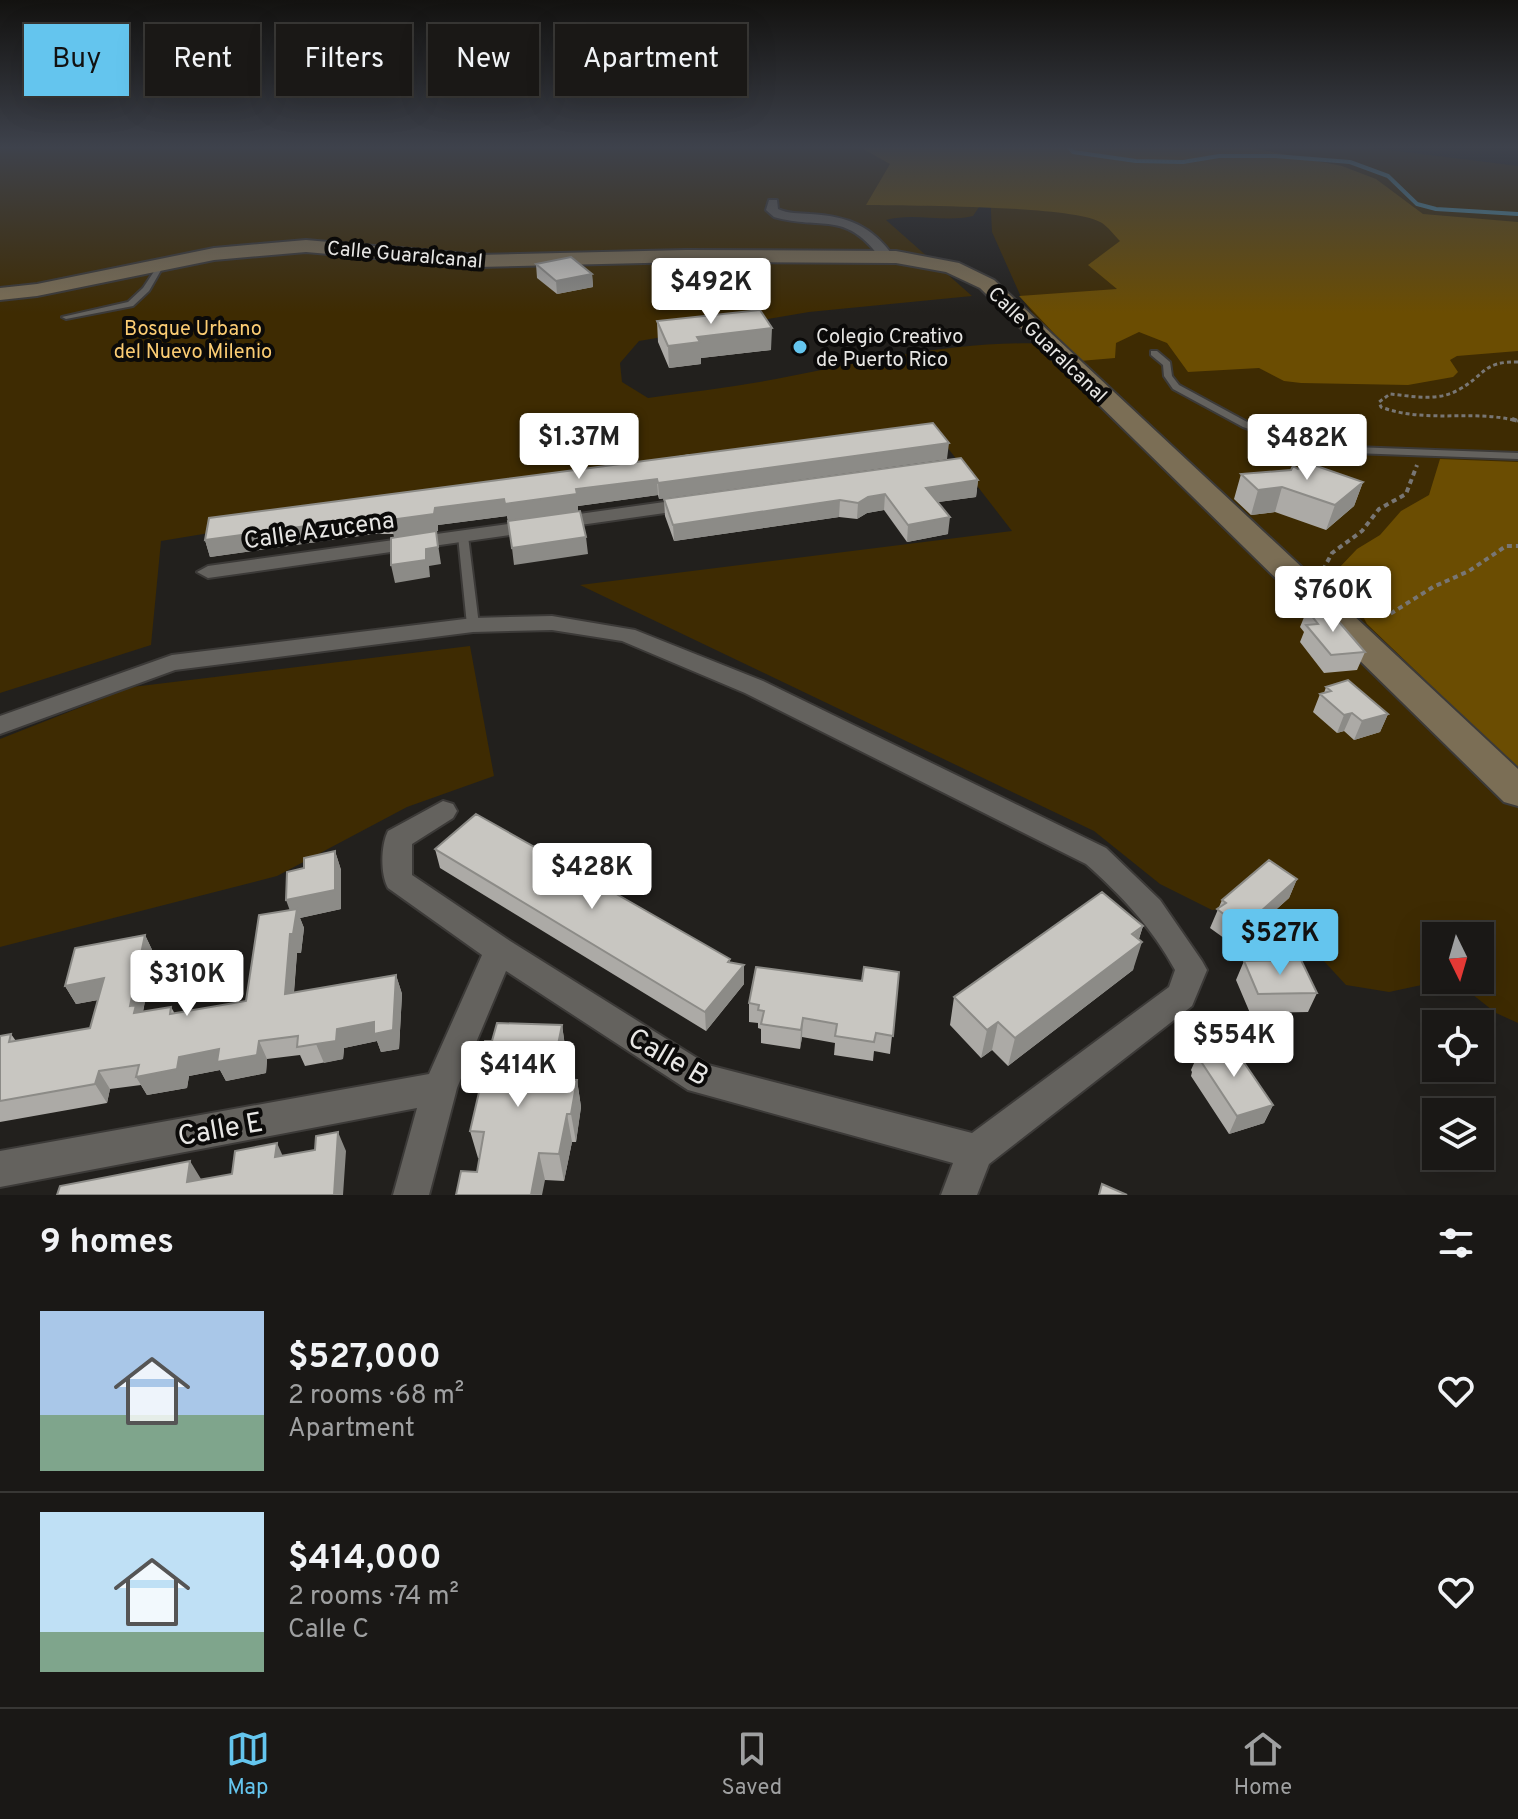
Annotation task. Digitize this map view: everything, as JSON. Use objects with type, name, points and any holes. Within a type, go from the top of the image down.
[{"type":"street","points":[[773,203],[772,210],[779,216],[815,218],[858,226],[872,235],[887,257]]},
{"type":"street","name":"Calle Guaralcanal","points":[[0,294],[37,290],[214,254],[306,246],[477,261],[686,256],[887,257],[952,267],[987,284],[1518,792]]},
{"type":"street","name":"Calle Azucena","points":[[208,572],[233,576],[463,536],[716,500]]},
{"type":"street","points":[[0,725],[172,663],[473,625],[552,623],[627,635],[754,687],[1096,856],[1122,877],[1178,944],[1191,970],[1181,996],[976,1152],[959,1195]]},
{"type":"street","name":"Calle B","points":[[443,811],[398,839],[398,880],[499,950],[700,1079],[976,1152]]},
{"type":"street","points":[[411,1195],[440,1088],[499,950]]},
{"type":"street","name":"Calle E","points":[[0,1169],[440,1088]]},
{"type":"lane","points":[[66,317],[130,304],[146,289],[161,265]]},
{"type":"lane","points":[[1154,353],[1167,364],[1168,376],[1176,387],[1246,425],[1289,440],[1340,448],[1518,456]]},
{"type":"lane","points":[[463,536],[473,625]]},
{"type":"path","points":[[1518,362],[1498,361],[1481,368],[1450,395],[1390,394],[1379,402],[1381,407],[1394,414],[1410,417],[1494,415],[1518,421]]},
{"type":"path","points":[[1326,577],[1322,567],[1335,546],[1359,534],[1380,506],[1405,497],[1415,482],[1421,451]]},
{"type":"path","points":[[1351,608],[1390,614],[1433,587],[1469,571],[1506,546],[1518,546]]},
{"type":"green space","name":"Bosque Urbano del Nuevo Milenio","points":[[0,202],[981,202],[973,216],[886,220],[972,296],[809,312],[639,341],[620,363],[622,382],[648,398],[760,382],[949,348],[1055,344],[1021,297],[992,232],[991,202],[1518,202],[1518,1023],[1496,1013],[1472,994],[1494,994],[1494,922],[1422,922],[1422,985],[1389,992],[1346,985],[1270,903],[1212,910],[1160,884],[1094,831],[580,585],[1012,531],[930,425],[545,477],[161,541],[151,645],[0,693]]},
{"type":"green space","points":[[470,646],[494,776],[407,807],[277,876],[0,947],[0,739],[132,687]]},
{"type":"shaded area","points":[[868,202],[1407,202],[1423,214],[1518,222],[1518,351],[1457,356],[1450,360],[1458,372],[1453,377],[1408,385],[1301,383],[1284,381],[1259,368],[1188,372],[1167,343],[1139,332],[1116,343],[1115,358],[1080,361],[1019,296],[1117,289],[1088,265],[1120,241],[1102,223],[1086,217],[1026,210],[866,205]]},
{"type":"shaded area","points":[[1440,459],[1518,462],[1518,769],[1367,624],[1338,569],[1357,549],[1380,535],[1401,511],[1429,495]]},
{"type":"building","points":[[571,257],[592,274],[556,281],[536,264]]},
{"type":"building","points":[[760,310],[772,328],[697,337],[700,342],[668,346],[657,321]]},
{"type":"building","points":[[933,423],[949,443],[658,483],[657,479],[576,489],[577,494],[505,504],[504,499],[435,508],[434,514],[390,520],[390,517],[371,517],[205,540],[209,518]]},
{"type":"building","points":[[961,458],[978,480],[926,488],[950,517],[908,525],[885,494],[868,497],[858,503],[840,500],[673,525],[664,499]]},
{"type":"building","points":[[1305,462],[1363,482],[1335,505],[1282,487],[1258,490],[1241,474],[1291,470],[1293,466],[1298,469]]},
{"type":"building","points":[[580,511],[586,537],[512,548],[508,521]]},
{"type":"building","points":[[436,531],[438,547],[426,549],[426,560],[391,565],[391,538]]},
{"type":"building","points":[[1327,608],[1365,652],[1331,655],[1306,625],[1318,624],[1307,610]]},
{"type":"building","points":[[1348,680],[1388,714],[1362,721],[1352,713],[1344,715],[1320,694],[1331,691],[1326,687]]},
{"type":"building","points":[[476,814],[547,854],[555,845],[563,850],[568,845],[583,854],[571,868],[730,959],[728,962],[744,965],[705,1012],[435,849]]},
{"type":"building","points":[[335,851],[335,890],[286,900],[287,872],[304,868],[304,858]]},
{"type":"building","points":[[1269,860],[1297,879],[1242,928],[1217,909],[1226,903],[1222,900]]},
{"type":"building","points":[[1102,892],[1143,926],[1132,934],[1142,942],[1015,1038],[998,1022],[987,1030],[954,997]]},
{"type":"building","points":[[297,909],[293,934],[290,934],[285,994],[396,975],[393,1030],[374,1034],[374,1022],[337,1029],[336,1041],[297,1047],[298,1036],[259,1041],[257,1055],[217,1062],[219,1049],[179,1057],[177,1069],[136,1077],[139,1065],[99,1071],[95,1084],[0,1101],[0,1036],[11,1034],[9,1042],[90,1028],[104,978],[65,986],[75,948],[145,935],[130,1006],[136,1005],[134,1013],[171,1007],[170,1014],[246,1001],[259,915]]},
{"type":"building","points":[[1301,960],[1317,993],[1258,994],[1244,961]]},
{"type":"building","points":[[756,967],[862,981],[864,967],[899,972],[893,1036],[876,1033],[874,1042],[835,1036],[837,1024],[803,1018],[801,1030],[761,1024],[764,1011],[758,1010],[759,1005],[749,1003]]},
{"type":"building","points":[[497,1023],[562,1025],[551,1079],[577,1080],[571,1114],[567,1114],[559,1154],[539,1153],[531,1195],[456,1195],[461,1171],[477,1172],[484,1132],[470,1131],[486,1062],[480,1062],[485,1041],[492,1041]]},
{"type":"building","points":[[1230,1042],[1273,1105],[1237,1116],[1198,1057],[1202,1057],[1199,1052]]},
{"type":"building","points":[[338,1132],[334,1195],[57,1195],[60,1186],[190,1161],[187,1182],[232,1174],[235,1151],[277,1143],[275,1157],[315,1150],[316,1136]]},
{"type":"building","points":[[1102,1184],[1127,1195],[1099,1195]]},
{"type":"waterway","points":[[1415,202],[1436,209],[1518,214]]},
{"type":"place","name":"Colegio Creativo de Puerto Rico","points":[[800,347]]}]
